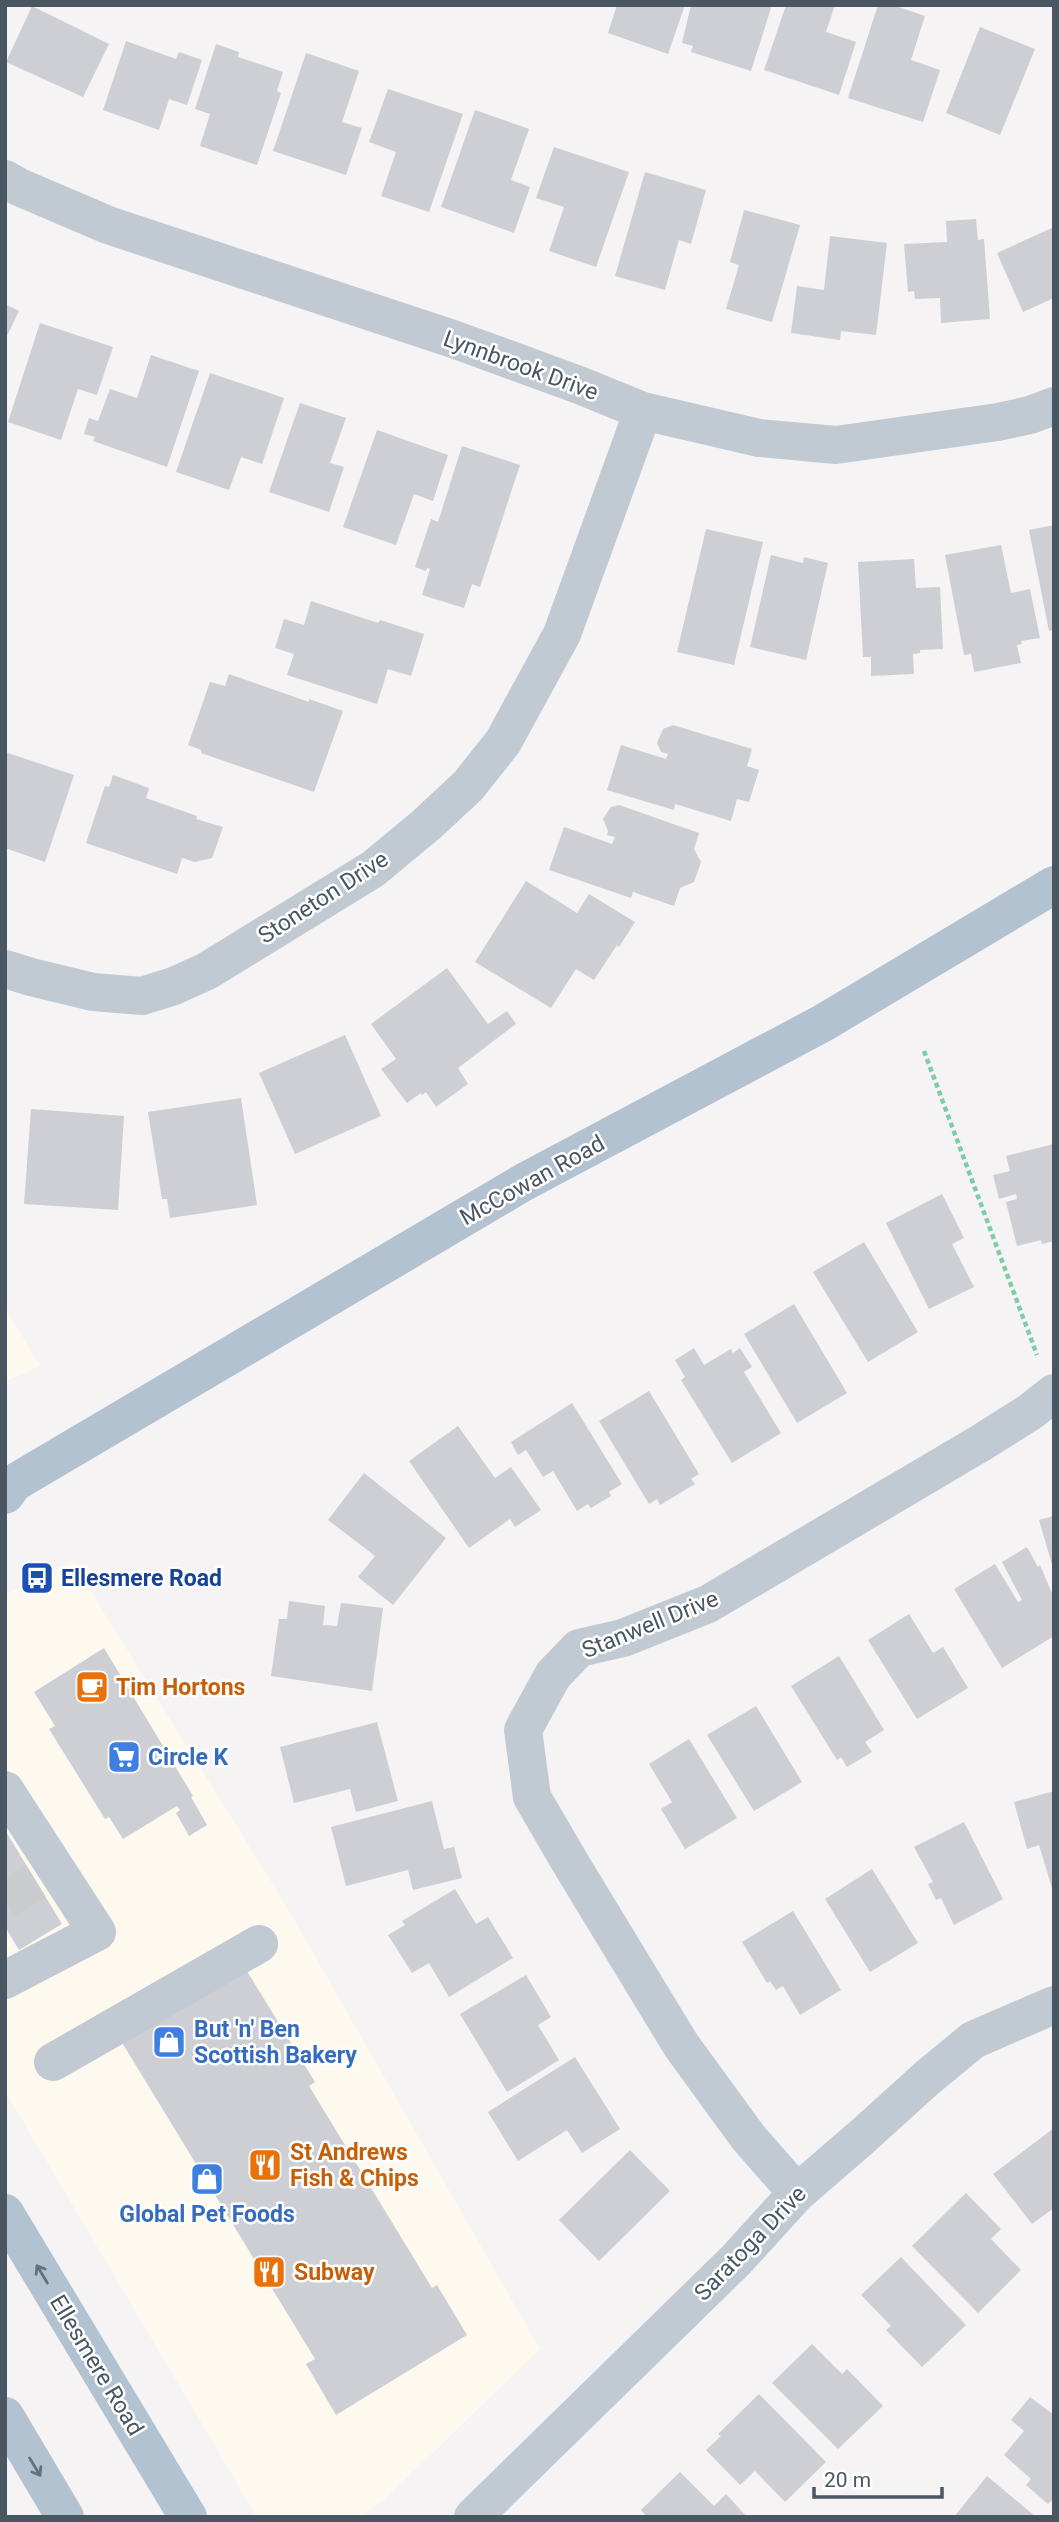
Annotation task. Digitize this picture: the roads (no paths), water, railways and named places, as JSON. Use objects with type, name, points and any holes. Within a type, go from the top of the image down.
[{"type":"main road","name":"McCowan Road","points":[[8,1486],[524,1182],[823,1023],[1054,885]]},
{"type":"main road","name":"Ellesmere Road","points":[[5,2213],[188,2517]]},
{"type":"main road","points":[[5,2416],[65,2517]]},
{"type":"street","name":"Lynnbrook Drive","points":[[5,179],[108,225],[453,339],[643,411],[759,438],[836,444],[998,422],[1054,406]]},
{"type":"street","name":"Stoneton Drive","points":[[5,969],[93,992],[142,996],[174,986],[207,971],[373,869],[426,825],[468,786],[503,742],[562,634],[643,411]]},
{"type":"street","name":"Stanwell Drive","points":[[797,2193],[748,2137],[681,2045],[571,1864],[532,1797],[523,1730],[553,1675],[579,1648],[623,1638],[708,1604],[979,1444],[1030,1412],[1053,1393]]},
{"type":"street","points":[[5,1980],[97,1932],[45,1874],[11,1811]]},
{"type":"street","points":[[53,2063],[259,1944]]},
{"type":"street","name":"Saratoga Drive","points":[[473,2517],[736,2260],[797,2193],[927,2078],[973,2040],[1054,2005]]},
{"type":"tunnel","points":[[5,1900],[36,1881]]},
{"type":"place","name":"Ellesmere Road","points":[[37,1578]]},
{"type":"place","name":"Tim Hortons","points":[[92,1687]]},
{"type":"place","name":"Circle K","points":[[124,1757]]},
{"type":"place","name":"But 'n' Ben Scottish Bakery","points":[[169,2042]]},
{"type":"place","name":"St Andrews Fish & Chips","points":[[265,2165]]},
{"type":"place","name":"Global Pet Foods","points":[[207,2179]]},
{"type":"place","name":"Subway","points":[[269,2272]]}]
